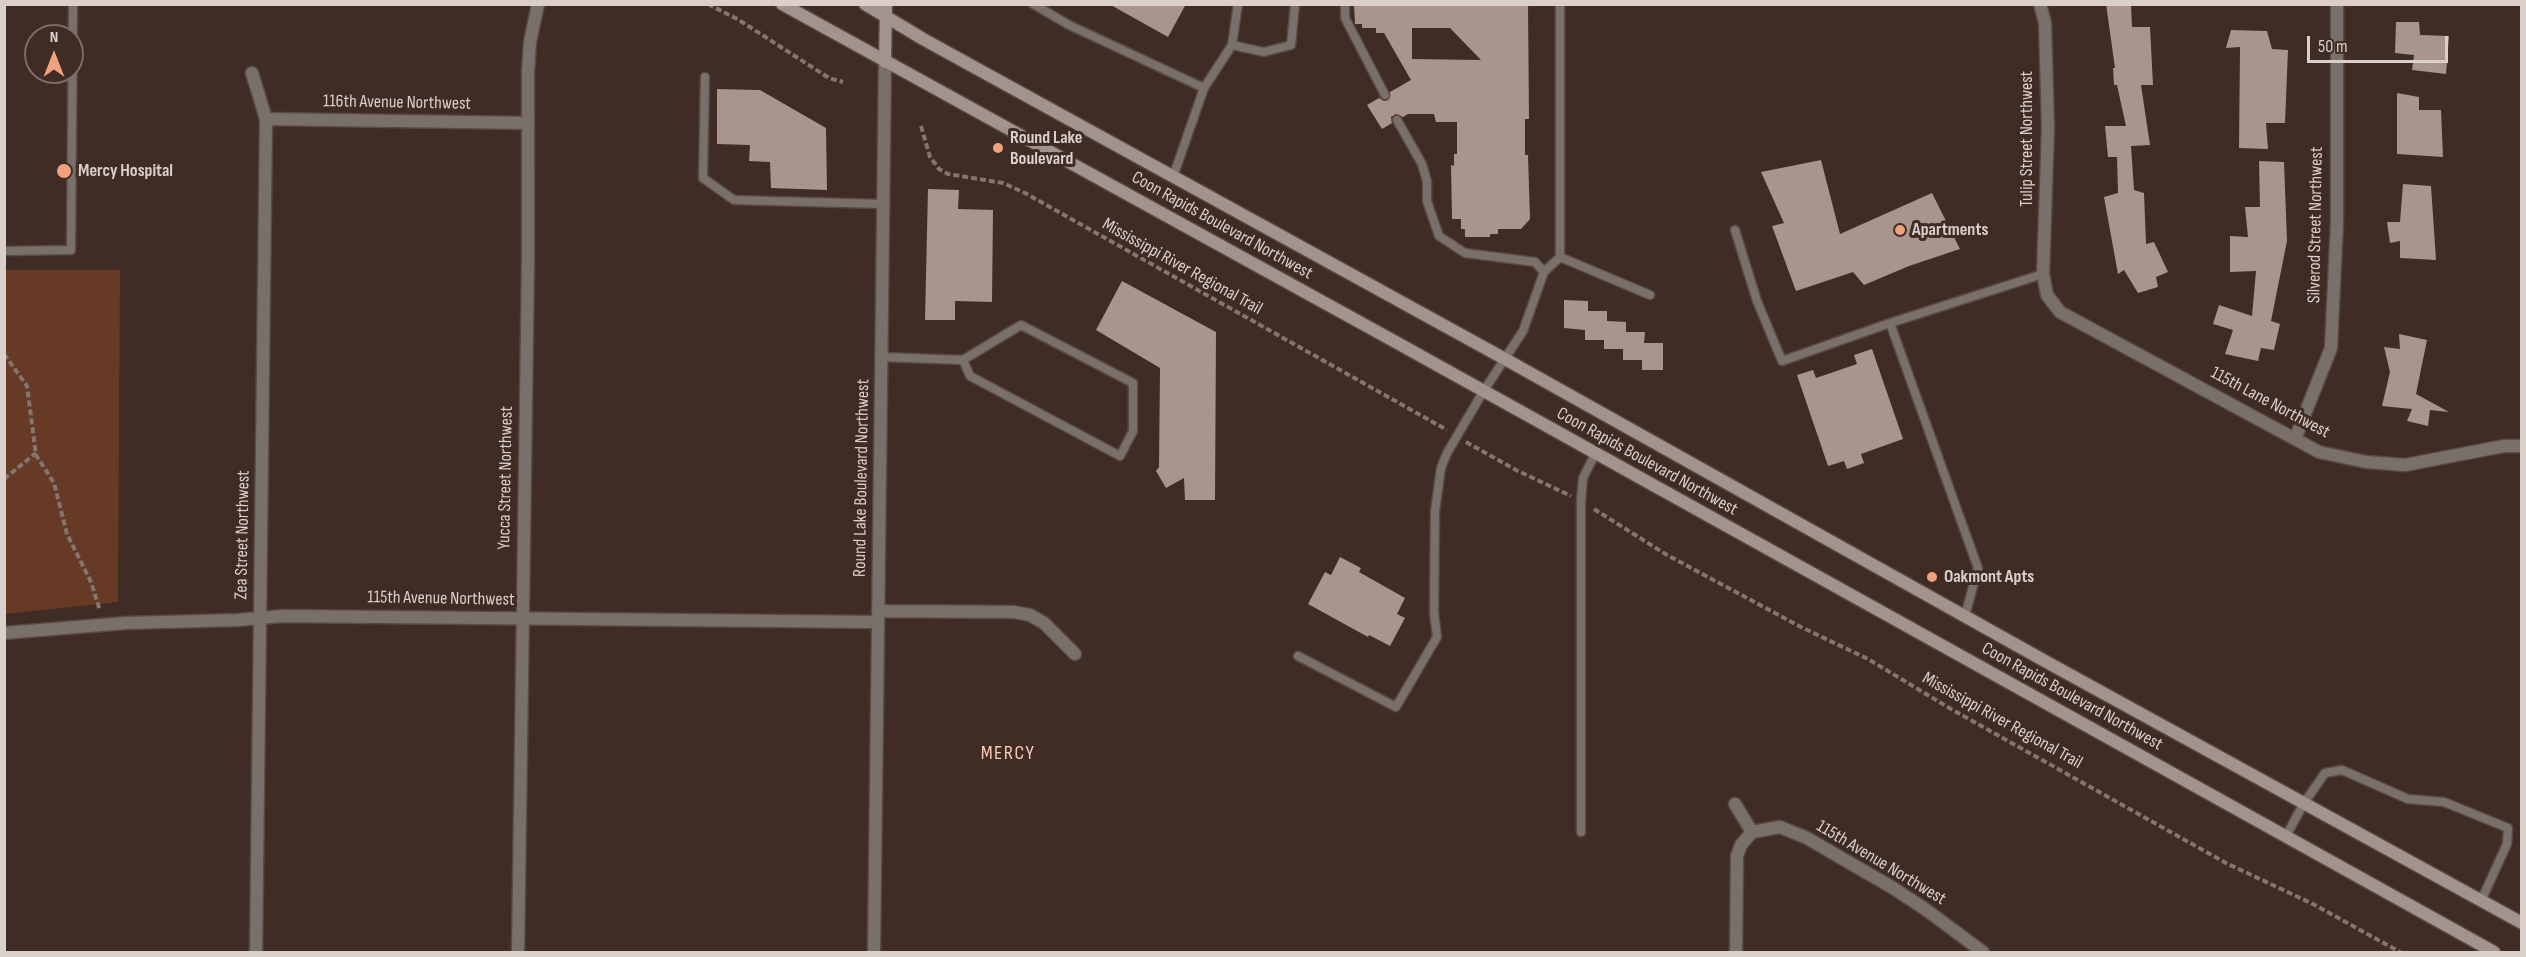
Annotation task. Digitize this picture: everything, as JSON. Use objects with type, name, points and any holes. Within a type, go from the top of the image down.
[{"type":"main road","name":"Coon Rapids Boulevard Northwest","points":[[782,4],[2494,952]]},
{"type":"main road","name":"Coon Rapids Boulevard Northwest","points":[[865,4],[886,10],[923,39],[2522,923]]},
{"type":"main road","name":"Round Lake Boulevard Northwest","points":[[885,62],[886,10]]},
{"type":"street","name":"Yucca Street Northwest","points":[[518,952],[528,123],[530,42],[538,4]]},
{"type":"street","name":"Tulip Street Northwest","points":[[2040,4],[2045,23],[2048,128],[2043,274]]},
{"type":"street","name":"Silverod Street Northwest","points":[[2295,438],[2331,348],[2337,222],[2337,4]]},
{"type":"street","name":"Round Lake Boulevard Northwest","points":[[874,952],[885,62]]},
{"type":"street","name":"Zea Street Northwest","points":[[252,74],[266,119],[256,952]]},
{"type":"street","name":"116th Avenue Northwest","points":[[266,119],[528,123]]},
{"type":"street","name":"115th Lane Northwest","points":[[2043,274],[2047,295],[2060,312],[2319,452],[2366,462],[2405,465],[2504,446],[2522,446]]},
{"type":"street","name":"115th Avenue Northwest","points":[[4,633],[104,624],[260,619],[283,616],[522,618],[878,616],[1014,612],[1030,615],[1044,623],[1075,654]]},
{"type":"street","points":[[1735,804],[1752,832],[1741,845],[1737,856],[1736,952]]},
{"type":"street","name":"115th Avenue Northwest","points":[[1752,832],[1780,826],[1808,838],[1909,898],[1983,952]]},
{"type":"lane","points":[[4,250],[71,250],[73,4]]},
{"type":"lane","points":[[1033,4],[1069,25],[1204,88]]},
{"type":"lane","points":[[1173,177],[1204,88],[1232,45],[1238,4]]},
{"type":"lane","points":[[1232,45],[1264,52],[1291,45],[1295,4]]},
{"type":"lane","points":[[1345,4],[1345,18],[1385,95]]},
{"type":"lane","points":[[1298,656],[1396,707],[1437,637],[1434,612],[1435,511],[1441,468],[1483,392],[1523,331],[1544,272],[1560,257],[1560,4]]},
{"type":"lane","points":[[705,77],[703,178],[734,200],[883,204]]},
{"type":"lane","points":[[1397,120],[1422,164],[1427,181],[1427,201],[1439,236],[1465,254],[1535,262],[1544,272]]},
{"type":"lane","points":[[1735,231],[1757,301],[1782,361],[1890,323],[2043,274]]},
{"type":"lane","points":[[1560,257],[1650,295]]},
{"type":"lane","points":[[1890,323],[1978,568],[1965,616]]},
{"type":"lane","points":[[882,357],[963,360],[1021,325],[1133,383],[1133,431],[1120,456],[970,376],[963,360]]},
{"type":"lane","points":[[1581,832],[1581,501],[1583,478],[1595,454]]},
{"type":"lane","points":[[2286,836],[2304,803],[2325,773],[2342,770],[2408,799],[2444,802],[2508,828],[2507,844],[2481,901]]},
{"type":"path","points":[[708,4],[739,20],[829,78],[843,82]]},
{"type":"path","name":"Mississippi River Regional Trail","points":[[921,126],[930,158],[939,169],[948,174],[1003,183],[1025,193],[1447,431]]},
{"type":"path","points":[[4,354],[27,386],[36,453],[54,483],[67,534],[91,582],[104,624]]},
{"type":"path","points":[[1464,441],[1516,470],[1572,496]]},
{"type":"path","points":[[4,479],[36,453]]},
{"type":"path","name":"Mississippi River Regional Trail","points":[[1594,509],[1666,555],[1801,627],[1868,659],[1951,709],[2226,863],[2313,904],[2400,952]]},
{"type":"shaded area","points":[[5,270],[120,270],[118,602],[5,614]]},
{"type":"building","points":[[1109,4],[1186,4],[1168,37]]},
{"type":"building","points":[[1354,4],[1528,4],[1529,119],[1525,119],[1525,155],[1528,155],[1530,219],[1521,229],[1498,229],[1498,234],[1490,234],[1490,237],[1465,237],[1465,229],[1461,229],[1461,219],[1452,219],[1451,165],[1454,166],[1454,154],[1457,154],[1457,122],[1436,122],[1434,114],[1408,114],[1403,117],[1396,114],[1391,117],[1392,123],[1382,129],[1367,105],[1379,98],[1384,101],[1388,100],[1390,92],[1411,80],[1384,33],[1376,33],[1376,28],[1362,28],[1362,24],[1355,24]],"holes":[[[1412,28],[1450,28],[1481,60],[1412,59]]]},
{"type":"building","points":[[2106,4],[2131,4],[2132,27],[2150,27],[2153,85],[2141,85],[2150,145],[2131,146],[2134,190],[2144,193],[2146,244],[2154,242],[2168,272],[2156,277],[2158,287],[2138,293],[2124,270],[2118,274],[2104,197],[2118,193],[2117,157],[2108,157],[2105,126],[2126,126],[2117,85],[2114,85],[2113,68],[2115,68]]},
{"type":"building","points":[[2396,22],[2419,22],[2420,35],[2449,36],[2446,74],[2412,70],[2414,55],[2395,53]]},
{"type":"building","points":[[2231,30],[2267,31],[2272,49],[2288,50],[2285,123],[2266,123],[2268,149],[2239,148],[2240,47],[2226,48]]},
{"type":"building","points":[[717,89],[760,90],[826,128],[827,190],[771,188],[770,162],[749,161],[750,145],[717,144]]},
{"type":"building","points":[[2397,93],[2419,97],[2419,110],[2441,110],[2443,157],[2397,154]]},
{"type":"building","name":"Apartments","points":[[1821,160],[1840,234],[1932,193],[1960,249],[1909,266],[1864,285],[1853,272],[1796,291],[1772,226],[1784,223],[1761,172]]},
{"type":"building","points":[[2259,161],[2284,162],[2287,241],[2271,321],[2280,324],[2274,350],[2261,348],[2258,361],[2225,354],[2233,330],[2213,324],[2219,305],[2252,316],[2256,271],[2230,272],[2230,236],[2248,237],[2245,207],[2260,207]]},
{"type":"building","points":[[2403,184],[2431,186],[2436,260],[2400,258],[2400,241],[2390,243],[2387,222],[2400,222]]},
{"type":"building","points":[[928,189],[959,190],[958,209],[993,210],[992,302],[955,301],[955,320],[925,320]]},
{"type":"building","points":[[1122,281],[1216,332],[1215,500],[1185,500],[1184,478],[1166,488],[1156,471],[1159,467],[1160,368],[1096,330]]},
{"type":"building","points":[[1564,300],[1588,301],[1588,311],[1607,311],[1607,321],[1626,322],[1626,332],[1645,332],[1644,343],[1663,343],[1663,370],[1642,370],[1642,360],[1623,360],[1623,349],[1604,349],[1604,340],[1585,340],[1585,330],[1564,328]]},
{"type":"building","points":[[2399,334],[2427,340],[2416,394],[2449,412],[2430,410],[2428,426],[2407,421],[2412,409],[2382,406],[2390,372],[2384,347],[2400,349]]},
{"type":"building","points":[[1872,349],[1903,439],[1861,454],[1864,463],[1847,469],[1844,461],[1828,466],[1797,375],[1813,370],[1816,378],[1857,364],[1854,355]]},
{"type":"building","points":[[1340,557],[1361,568],[1359,572],[1405,598],[1397,614],[1405,618],[1390,646],[1369,635],[1368,637],[1308,604],[1325,572],[1331,575]]},
{"type":"place","name":"Round Lake Boulevard","points":[[998,148]]},
{"type":"place","name":"Mercy Hospital","points":[[64,171]]},
{"type":"place","name":"Apartments","points":[[1900,230]]},
{"type":"place","name":"Oakmont Apts","points":[[1932,577]]},
{"type":"district","name":"MERCY","points":[[1008,754]]}]
